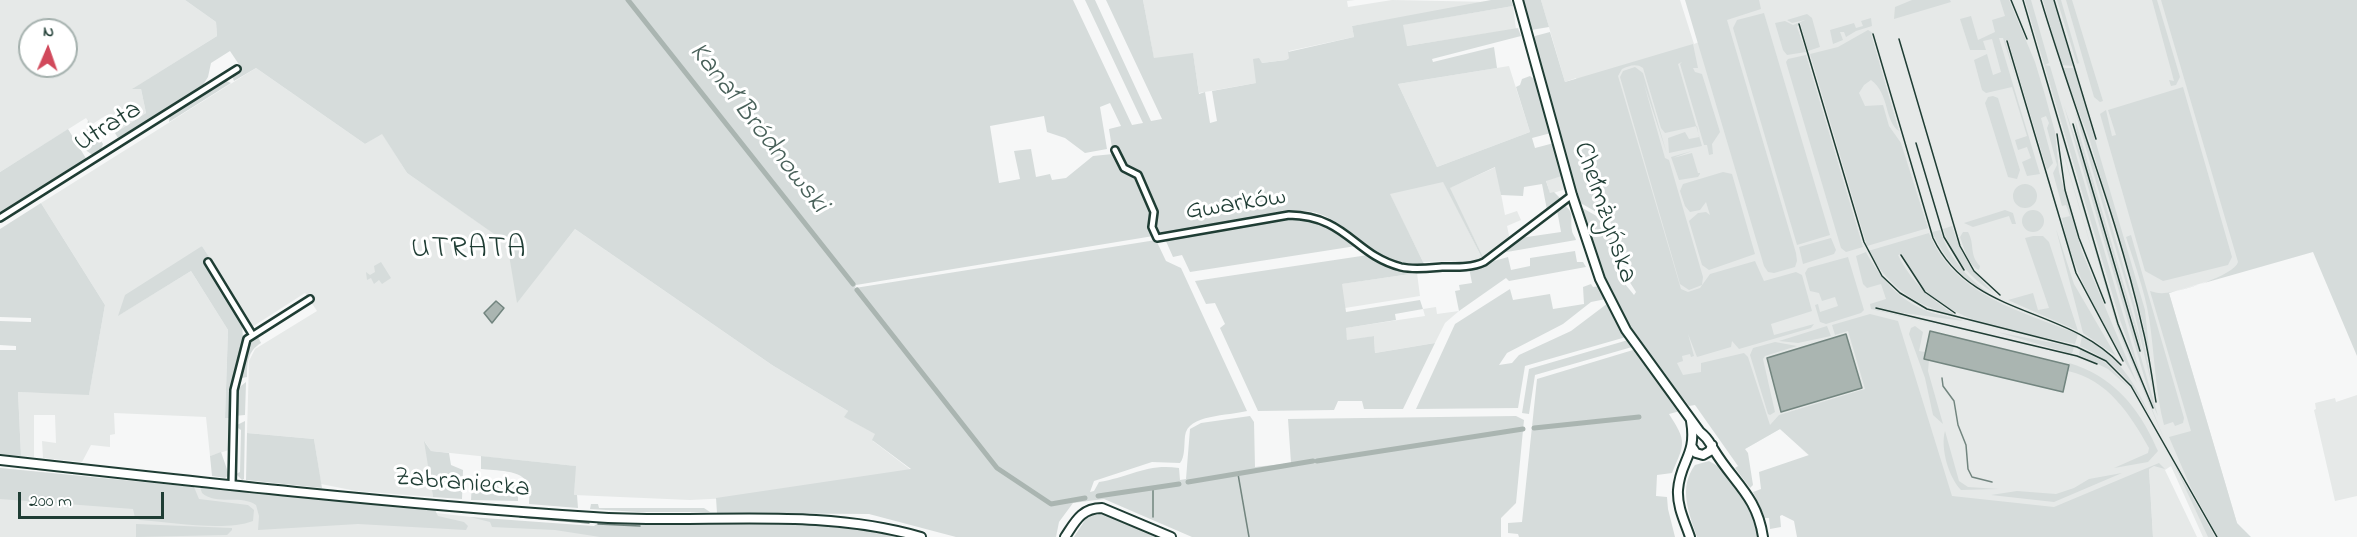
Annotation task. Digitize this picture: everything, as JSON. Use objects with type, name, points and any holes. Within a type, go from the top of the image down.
[{"type":"main road","name":"Chełmżyńska","points":[[1518,0],[1572,195],[1600,279],[1626,330],[1647,361],[1691,420],[1707,436]]},
{"type":"main road","points":[[1691,420],[1695,452],[1726,465]]},
{"type":"main road","points":[[1690,537],[1678,498],[1683,470],[1693,443],[1699,436],[1707,436],[1754,502],[1763,537]]},
{"type":"main road","points":[[1683,470],[1712,445]]},
{"type":"main road","name":"Zabraniecka","points":[[0,460],[453,508],[594,517],[851,521],[921,537]]},
{"type":"main road","points":[[1065,537],[1078,516],[1092,508],[1102,508],[1171,537]]},
{"type":"street","name":"Utrata","points":[[0,218],[237,69]]},
{"type":"street","name":"Gwarków","points":[[1115,150],[1124,168],[1138,176],[1154,212],[1152,227],[1157,238],[1289,215],[1302,215],[1328,221],[1368,251],[1402,267],[1472,266],[1491,258],[1572,195]]},
{"type":"street","points":[[208,262],[252,334]]},
{"type":"street","points":[[232,485],[234,390],[247,339],[310,299]]},
{"type":"shaded area","points":[[0,0],[185,0],[216,22],[217,36],[134,88],[141,89],[146,113],[115,133],[105,116],[91,125],[86,118],[0,172]]},
{"type":"shaded area","points":[[185,0],[1073,0],[1132,125],[1143,123],[1085,0],[1095,0],[1151,121],[1162,119],[1106,0],[1143,0],[1154,58],[1193,53],[1199,94],[1205,92],[1210,123],[1217,121],[1212,91],[1256,83],[1253,59],[1259,58],[1262,63],[1286,60],[1289,58],[1288,52],[1354,37],[1352,26],[1491,0],[1511,0],[1513,6],[1403,25],[1407,46],[1518,28],[1521,36],[1432,59],[1433,62],[1494,47],[1497,68],[1398,84],[1437,167],[1530,132],[1516,87],[1520,85],[1522,79],[1530,76],[1536,80],[1551,133],[1532,138],[1535,148],[1554,143],[1562,176],[1546,181],[1550,193],[1554,192],[1561,199],[1547,210],[1542,184],[1524,187],[1523,196],[1501,195],[1495,167],[1450,188],[1483,260],[1443,182],[1390,194],[1425,266],[1405,264],[1388,258],[1334,221],[1320,214],[1305,211],[856,285],[855,288],[1156,240],[1166,261],[1181,268],[1247,411],[1210,417],[1193,424],[1185,436],[1184,454],[1180,463],[1152,462],[1094,481],[1090,492],[1094,491],[1099,482],[1157,467],[1179,468],[1180,480],[1186,479],[1190,429],[1201,423],[1250,416],[1254,422],[1255,467],[1291,463],[1288,419],[1516,416],[1524,420],[1516,503],[1501,518],[1501,537],[1192,537],[1104,499],[1073,503],[1059,522],[1056,537],[956,537],[869,514],[717,513],[716,498],[911,469],[872,440],[875,434],[844,417],[848,411],[772,365],[575,229],[517,303],[507,243],[407,173],[382,134],[365,144],[256,68],[234,81],[232,76],[242,69],[230,51],[211,63],[208,77],[201,88],[118,138],[115,133],[146,113],[141,89],[132,89],[217,36],[216,22]],"holes":[[[1110,103],[1121,126],[1109,129],[1113,154],[1093,156],[1066,178],[1052,180],[1050,174],[1036,177],[1031,149],[1014,151],[1020,179],[999,183],[990,126],[1044,116],[1047,132],[1065,138],[1085,153],[1107,149],[1100,107]]]},
{"type":"shaded area","points":[[1143,0],[1355,0],[1347,1],[1348,7],[1392,0],[1492,2],[1352,26],[1354,37],[1289,51],[1289,58],[1286,60],[1262,63],[1260,61],[1256,83],[1199,93],[1193,54],[1154,59]]},
{"type":"shaded area","points":[[1522,0],[1541,0],[1549,27],[1531,30]]},
{"type":"shaded area","points":[[1541,0],[1680,0],[1694,44],[1699,42],[1688,0],[2170,0],[2249,269],[2169,293],[2237,523],[2226,537],[2203,537],[2171,466],[2165,470],[2197,537],[2153,537],[2149,469],[2059,509],[1840,484],[1780,429],[1745,449],[1695,405],[1657,353],[1576,78],[1565,82]]},
{"type":"shaded area","points":[[1685,0],[1759,0],[1761,9],[1727,20],[1796,253],[1795,267],[1774,273],[1768,272],[1764,266]]},
{"type":"shaded area","points":[[1912,0],[1950,0],[1951,2],[1894,19],[1895,7]]},
{"type":"shaded area","points":[[2000,0],[2009,0],[2035,62],[2055,132],[2059,172],[2082,252],[2137,383],[2093,304],[2074,262],[2062,218],[2070,216],[2066,205],[2062,206],[2053,173],[2057,165],[2047,128],[2049,123],[2046,116],[2041,118],[2053,163],[2047,170],[2008,40],[2005,40],[2018,86],[2003,38],[1999,38],[2040,174],[2027,176],[2022,162],[2031,158],[2027,147],[2018,150],[2015,140],[2027,136],[2012,87],[1986,93],[1982,90],[1974,60],[1987,54],[1993,75],[2001,72],[1992,39],[1983,41],[1986,50],[1970,50],[1960,19],[1971,16],[1978,40],[1995,32],[1992,20],[2005,16]]},
{"type":"shaded area","points":[[2025,0],[2031,0],[2049,63],[2045,65],[2050,66],[2144,386],[2120,320]]},
{"type":"shaded area","points":[[2043,0],[2054,0],[2073,66],[2061,65]]},
{"type":"shaded area","points":[[2057,0],[2061,0],[2079,63],[2077,64]]},
{"type":"shaded area","points":[[2066,0],[2072,0],[2103,101],[2100,102],[2094,97]]},
{"type":"shaded area","points":[[2152,0],[2157,0],[2180,77],[2176,85],[2171,86],[2169,80],[2174,81]]},
{"type":"shaded area","points":[[2161,0],[2357,0],[2357,356],[2313,252],[2198,285],[2227,273],[2238,262]]},
{"type":"shaded area","points":[[1513,6],[1516,29],[1381,50],[1371,30]]},
{"type":"shaded area","points":[[1764,13],[1830,235],[1797,245],[1733,28],[1737,20]]},
{"type":"shaded area","points":[[1807,14],[1812,18],[1820,47],[1808,51],[1800,22],[1805,20],[1792,23],[1787,20]]},
{"type":"shaded area","points":[[1871,18],[1872,26],[1846,37],[1844,32],[1840,32],[1843,40],[1833,44],[1830,30],[1854,23],[1856,28],[1863,26],[1861,21]]},
{"type":"shaded area","points":[[1785,21],[1793,25],[1800,22],[1797,27],[1806,52],[1787,55],[1783,50],[1775,23]]},
{"type":"shaded area","points":[[1868,30],[1873,33],[1871,34],[1899,131],[1891,121],[1881,92],[1871,80],[1859,93],[1865,106],[1883,105],[1889,126],[1901,143],[1928,228],[1867,246],[1810,54],[1838,47]]},
{"type":"shaded area","points":[[1550,32],[1565,82],[1693,44],[1698,68],[1693,68],[1695,72],[1702,74],[1720,132],[1712,144],[1713,154],[1709,155],[1707,145],[1704,145],[1680,64],[1682,62],[1678,64],[1696,126],[1665,133],[1661,128],[1643,68],[1635,65],[1627,67],[1622,69],[1618,76],[1681,289],[1688,292],[1700,288],[1710,274],[1755,261],[1764,281],[1796,272],[1802,275],[1812,311],[1771,324],[1774,335],[1814,324],[1811,328],[1739,349],[1732,341],[1731,347],[1697,357],[1688,334],[1694,356],[1691,357],[1690,354],[1682,356],[1683,361],[1677,363],[1683,375],[1701,372],[1701,363],[1744,353],[1748,357],[1770,425],[1779,415],[1865,389],[1848,331],[1835,335],[1832,325],[1870,314],[1898,321],[1952,496],[2054,507],[2159,463],[2165,469],[2154,466],[2149,469],[2153,537],[1797,537],[1794,521],[1782,515],[1780,516],[1781,527],[1770,529],[1769,518],[1765,518],[1753,492],[1761,489],[1759,472],[1809,455],[1780,429],[1745,449],[1748,453],[1753,485],[1750,488],[1735,468],[1738,466],[1695,405],[1689,406],[1639,343],[1614,299],[1579,206],[1607,222],[1625,284],[1634,295],[1636,292],[1629,281],[1611,223],[1577,201],[1551,98],[1533,41],[1535,36]]},
{"type":"shaded area","points":[[2037,51],[2117,322],[2167,446],[2118,330]]},
{"type":"shaded area","points":[[1806,55],[1863,247],[1846,252],[1841,248],[1786,62],[1788,59]]},
{"type":"shaded area","points":[[1509,66],[1530,132],[1437,167],[1398,84]]},
{"type":"shaded area","points":[[1635,67],[1643,73],[1667,154],[1644,84],[1665,158],[1669,160],[1703,277],[1702,285],[1689,290],[1680,284],[1620,77],[1623,71]]},
{"type":"shaded area","points":[[256,68],[365,144],[382,133],[407,173],[544,268],[575,229],[772,365],[848,411],[845,417],[876,434],[873,441],[911,470],[731,498],[690,500],[574,495],[575,466],[431,451],[425,442],[433,497],[356,491],[321,484],[314,439],[247,433],[249,361],[255,349],[317,311],[305,293],[252,327],[202,246],[119,315],[191,271],[228,330],[225,418],[230,418],[229,450],[210,456],[206,417],[114,413],[115,434],[110,435],[110,447],[91,445],[82,462],[43,458],[42,441],[56,443],[55,415],[34,415],[34,457],[21,456],[18,392],[89,394],[105,305],[41,203]]},
{"type":"shaded area","points":[[2062,68],[2074,68],[2145,310],[2150,359],[2143,323],[2090,141]]},
{"type":"shaded area","points":[[224,80],[231,83],[169,122],[170,115]]},
{"type":"shaded area","points":[[2183,87],[2232,257],[2228,265],[2163,281],[2145,271],[2100,114],[2106,110],[2112,136],[2116,135],[2108,110]]},
{"type":"shaded area","points":[[1988,97],[1998,98],[2020,170],[2017,179],[2008,177],[1985,103]]},
{"type":"shaded area","points":[[2064,106],[2089,178],[2158,416],[2152,403]]},
{"type":"shaded area","points":[[2075,111],[2085,134],[2140,323],[2154,395],[2133,307]]},
{"type":"shaded area","points":[[2075,119],[2139,336],[2143,356],[2077,133]]},
{"type":"shaded area","points":[[88,120],[103,144],[100,152],[94,156],[84,149]]},
{"type":"shaded area","points":[[68,129],[87,160],[0,215],[0,172]]},
{"type":"shaded area","points":[[1685,132],[1689,139],[1699,137],[1702,146],[1669,153],[1668,138]]},
{"type":"shaded area","points":[[2058,136],[2065,158],[2110,311]]},
{"type":"shaded area","points":[[1692,151],[1673,158],[1692,153],[1700,174],[1698,177],[1679,180],[1671,157]]},
{"type":"shaded area","points":[[1496,167],[1505,215],[1517,211],[1521,220],[1507,226],[1510,240],[1484,259],[1449,188]]},
{"type":"shaded area","points":[[1723,172],[1732,174],[1755,254],[1709,270],[1702,265],[1689,221],[1698,213],[1706,212],[1710,215],[1706,202],[1700,210],[1690,212],[1685,206],[1680,191],[1683,184]]},
{"type":"shaded area","points":[[1562,176],[1566,189],[1550,194],[1546,180]]},
{"type":"shaded area","points":[[1443,181],[1483,260],[1460,264],[1451,261],[1423,262],[1389,193]]},
{"type":"shaded area","points":[[2020,184],[2030,184],[2037,191],[2037,201],[2030,208],[2020,208],[2013,201],[2013,191]]},
{"type":"shaded area","points":[[41,203],[105,305],[89,395],[18,392],[21,456],[0,454],[0,350],[16,350],[16,346],[0,345],[0,321],[31,322],[31,318],[0,317],[0,229]]},
{"type":"shaded area","points":[[1564,205],[1571,213],[1572,231],[1576,240],[1501,253],[1520,238],[1561,232],[1557,210]]},
{"type":"shaded area","points":[[2005,210],[2013,213],[2016,224],[2012,224],[2009,216],[1973,227],[1964,223]]},
{"type":"shaded area","points":[[2033,210],[2043,217],[2044,221],[2037,231],[2033,232],[2023,225],[2022,221],[2029,211]]},
{"type":"shaded area","points":[[1292,217],[1319,219],[1356,246],[1190,272],[1182,255],[1173,257],[1165,239]]},
{"type":"shaded area","points":[[1952,226],[1968,262],[1994,293],[1969,273],[1956,257],[1943,229]]},
{"type":"shaded area","points":[[2056,229],[2074,284],[2116,356],[2083,333]]},
{"type":"shaded area","points":[[1940,230],[1949,250],[1962,269],[1996,298],[1958,271],[1932,232]]},
{"type":"shaded area","points":[[1963,232],[1968,232],[1970,236],[1974,258],[1980,266],[1979,270],[1967,256],[1960,237]]},
{"type":"shaded area","points":[[1929,233],[1940,254],[1955,272],[1972,286],[2012,308],[2078,334],[2075,344],[1995,327],[1956,312],[1939,302],[1924,289],[1902,254],[1898,255],[1924,290],[1940,304],[1959,317],[1930,307],[1896,286],[1868,251]]},
{"type":"shaded area","points":[[2131,235],[2184,418],[2183,423],[2175,426],[2173,422],[2164,425],[2161,413],[2147,308],[2126,237]]},
{"type":"shaded area","points":[[2043,236],[2049,242],[2078,331],[2008,300],[2033,293],[2038,310],[2049,308],[2025,238]]},
{"type":"shaded area","points":[[1831,238],[1836,250],[1834,254],[1803,264],[1799,247]]},
{"type":"shaded area","points":[[202,246],[209,257],[204,264],[242,324],[243,338],[231,384],[230,418],[225,418],[228,330],[191,271],[118,316],[125,295]]},
{"type":"shaded area","points":[[1575,251],[1577,262],[1583,262],[1586,267],[1509,281],[1506,278],[1459,311],[1455,291],[1460,290],[1459,285],[1472,283],[1469,268],[1508,257],[1511,270],[1530,266],[1530,258]]},
{"type":"shaded area","points":[[1866,252],[1877,270],[1899,295],[1931,313],[1963,321],[1874,309],[1943,326],[1871,309],[1870,304],[1886,299],[1881,284],[1867,288],[1863,284],[1856,256]]},
{"type":"shaded area","points":[[1368,255],[1383,265],[1417,273],[1342,284],[1346,312],[1420,300],[1423,309],[1395,314],[1396,320],[1346,328],[1347,340],[1374,336],[1375,353],[1435,343],[1403,409],[1364,409],[1362,401],[1338,401],[1334,410],[1258,411],[1220,328],[1225,324],[1215,303],[1206,304],[1195,281]]},
{"type":"shaded area","points":[[1848,257],[1864,310],[1826,324],[1820,322],[1815,305],[1818,304],[1820,312],[1838,306],[1835,297],[1822,301],[1819,293],[1810,291],[1805,273],[1808,268]]},
{"type":"shaded area","points":[[381,262],[391,278],[382,284],[379,280],[374,284],[371,278],[367,280],[366,272],[370,275],[375,272],[374,266]]},
{"type":"shaded area","points":[[1417,273],[1420,296],[1345,308],[1341,284]]},
{"type":"shaded area","points":[[1591,284],[1593,287],[1600,286],[1606,299],[1591,302],[1563,324],[1507,353],[1499,365],[1512,363],[1519,355],[1571,331],[1608,303],[1626,337],[1525,366],[1518,408],[1416,409],[1455,324],[1510,289],[1513,300],[1550,294],[1553,309],[1584,304],[1583,287]]},
{"type":"shaded area","points":[[2150,291],[2162,293],[2178,291],[2169,293],[2237,523],[2251,537],[2218,537],[2191,488],[2169,437],[2191,431]]},
{"type":"shaded area","points":[[496,301],[504,308],[492,323],[484,313]]},
{"type":"shaded area","points":[[1436,307],[1437,314],[1459,311],[1445,323],[1435,343],[1375,353],[1374,336],[1347,341],[1345,328],[1425,316],[1423,309]]},
{"type":"shaded area","points":[[1827,326],[1831,336],[1798,343],[1779,341]]},
{"type":"shaded area","points":[[1915,326],[1923,332],[1919,351],[1925,352],[1924,359],[1929,360],[1928,371],[1943,424],[1933,415],[1925,378],[1909,334],[1911,328]]},
{"type":"shaded area","points":[[1930,331],[2069,365],[2063,392],[1924,359]]},
{"type":"shaded area","points":[[1997,332],[2074,347],[2072,354]]},
{"type":"shaded area","points":[[1846,334],[1862,388],[1781,412],[1767,358]]},
{"type":"shaded area","points":[[257,335],[261,343],[251,353],[247,377],[242,378],[240,376],[244,353],[249,343]]},
{"type":"shaded area","points":[[2082,336],[2105,350],[2124,370],[2151,418],[2137,394],[2122,375],[2104,359],[2080,346]]},
{"type":"shaded area","points":[[1628,340],[1632,347],[1535,375],[1529,414],[1522,413],[1529,369]]},
{"type":"shaded area","points":[[1775,342],[1797,346],[1765,356],[1763,359],[1775,412],[1770,415],[1750,355],[1753,348]]},
{"type":"shaded area","points":[[2080,349],[2106,363],[2132,390],[2108,369],[2079,355]]},
{"type":"shaded area","points":[[1633,350],[1680,411],[1669,414],[1679,431],[1682,449],[1672,473],[1657,475],[1656,496],[1667,497],[1675,537],[1519,537],[1518,534],[1508,533],[1508,523],[1522,522],[1537,379]]},
{"type":"shaded area","points":[[2069,363],[2084,368],[2111,384],[2132,406],[2158,451],[2148,462],[2114,468],[2148,453],[2149,448],[2126,411],[2116,400],[2095,382],[2068,371]]},
{"type":"shaded area","points":[[246,382],[245,415],[234,416],[236,390]]},
{"type":"shaded area","points":[[2357,395],[2357,496],[2335,501],[2314,410],[2316,409],[2315,403],[2335,398],[2336,402]]},
{"type":"shaded area","points":[[245,421],[244,479],[242,480],[236,474],[240,472],[241,430],[235,426]]},
{"type":"shaded area","points":[[1945,431],[1959,481],[1968,487],[1999,489],[1961,490],[1947,462],[1944,446]]},
{"type":"shaded area","points":[[247,433],[314,439],[322,488],[246,480]]},
{"type":"shaded area","points":[[424,441],[431,451],[449,453],[451,465],[463,470],[462,499],[433,497]]},
{"type":"shaded area","points":[[221,452],[229,475],[225,478],[212,476],[210,456]]},
{"type":"shaded area","points":[[481,456],[576,466],[574,495],[577,495],[578,508],[529,504],[529,489],[525,479],[514,473],[481,469]]},
{"type":"shaded area","points":[[1709,461],[1728,475],[1742,492],[1752,513],[1758,537],[1697,537],[1687,501],[1687,483],[1695,465]]},
{"type":"shaded area","points":[[2175,466],[2215,537],[2208,537]]},
{"type":"shaded area","points":[[0,468],[290,498],[300,496],[385,504],[435,510],[436,513],[648,537],[0,537]]},
{"type":"shaded area","points":[[0,468],[194,487],[199,499],[248,505],[254,510],[253,521],[227,526],[182,524],[140,520],[135,518],[133,509],[0,499]]},
{"type":"shaded area","points":[[2122,473],[2054,502],[1991,495],[2017,491],[2056,494],[2074,488],[2089,479]]},
{"type":"shaded area","points":[[476,478],[514,483],[518,489],[518,501],[471,500],[472,482]]},
{"type":"shaded area","points":[[200,487],[435,510],[438,516],[464,522],[468,526],[466,530],[358,524],[258,530],[259,516],[256,505],[243,500],[221,500],[208,497],[202,493]]},
{"type":"shaded area","points":[[591,504],[598,504],[599,508],[704,508],[710,512],[590,509]]},
{"type":"shaded area","points":[[1101,513],[1160,537],[1074,537],[1087,517]]},
{"type":"shaded area","points":[[470,517],[594,526],[598,523],[849,525],[904,537],[600,537],[555,530],[492,527],[490,522]]},
{"type":"shaded area","points":[[136,524],[232,528],[232,530],[227,535],[136,537]]},
{"type":"waterway","name":"Kanał Bródnowski","points":[[628,0],[853,284]]},
{"type":"waterway","name":"Kanał Bródnowski","points":[[857,290],[997,468],[1051,504],[1085,498]]},
{"type":"waterway","points":[[1942,378],[1943,386],[1954,401],[1958,425],[1966,445],[1968,469],[1972,477],[1992,482]]},
{"type":"waterway","name":"Kanał Bródnowski","points":[[1534,428],[1639,417]]},
{"type":"waterway","name":"Kanał Bródnowski","points":[[1317,461],[1523,429]]},
{"type":"waterway","name":"Kanał Bródnowski","points":[[1188,482],[1313,461]]},
{"type":"waterway","points":[[1238,474],[1249,537]]},
{"type":"waterway","name":"Kanał Bródnowski","points":[[1098,496],[1179,484]]},
{"type":"waterway","points":[[1153,488],[1153,517]]},
{"type":"waterway","points":[[520,517],[589,523]]},
{"type":"waterway","points":[[598,524],[640,526]]},
{"type":"railway","points":[[2011,0],[2027,39]]},
{"type":"railway","points":[[2023,0],[2118,324],[2153,408]]},
{"type":"railway","points":[[2041,0],[2133,288],[2156,402]]},
{"type":"railway","points":[[2054,0],[2096,139]]},
{"type":"railway","points":[[1799,24],[1864,242],[1882,276],[1900,293],[1927,309],[2077,347],[2106,361],[2131,386],[2217,537]]},
{"type":"railway","points":[[1873,34],[1933,238],[1950,264],[1971,283],[1994,298],[2073,331],[2098,346],[2121,365]]},
{"type":"railway","points":[[1899,39],[1960,246],[1974,271],[2000,295]]},
{"type":"railway","points":[[2007,41],[2076,273],[2123,361]]},
{"type":"railway","points":[[2073,124],[2140,351]]},
{"type":"railway","points":[[2057,134],[2065,190],[2079,238],[2105,303]]},
{"type":"railway","points":[[1916,143],[1944,237],[1964,270]]},
{"type":"railway","points":[[1901,255],[1925,292],[1955,313]]},
{"type":"railway","points":[[1876,308],[2077,356],[2097,364]]},
{"type":"district","name":"UTRATA","points":[[469,251]]}]
